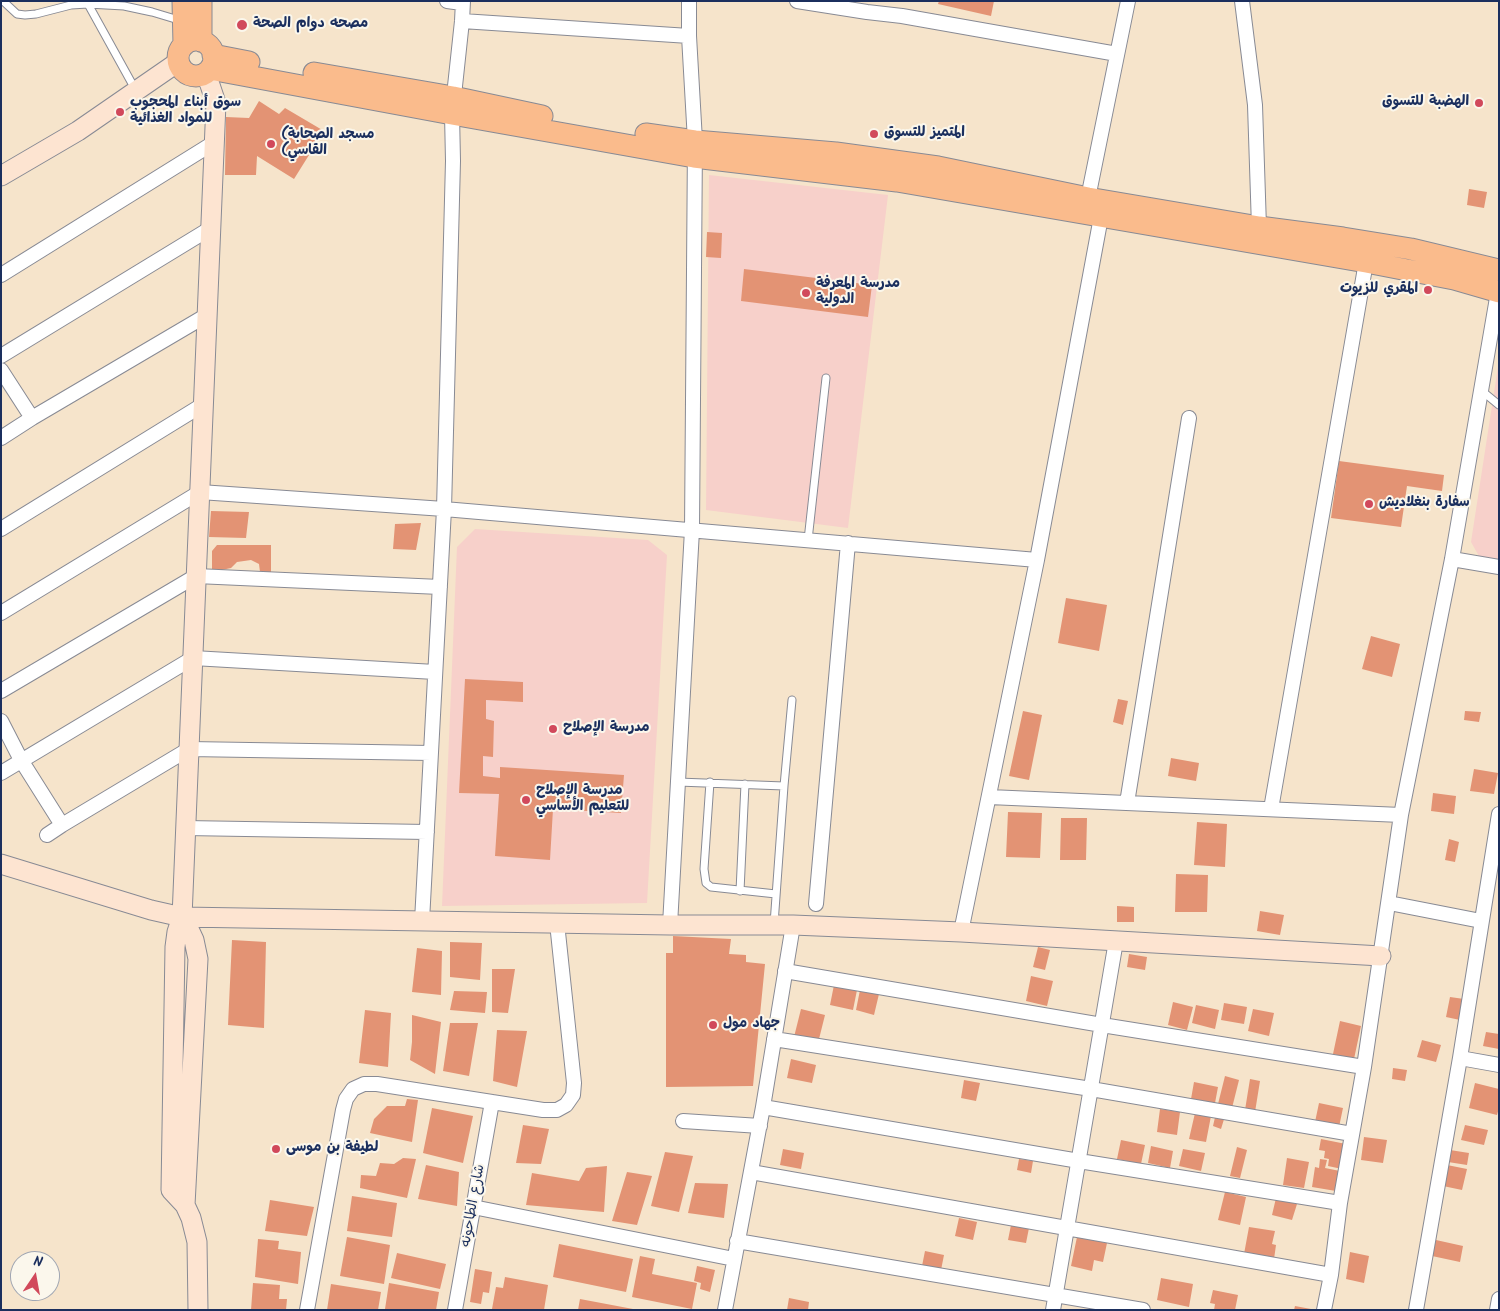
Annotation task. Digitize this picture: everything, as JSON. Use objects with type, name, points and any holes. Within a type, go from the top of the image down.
[{"type":"main road","points":[[198,58],[201,1]]},
{"type":"main road","points":[[183,11],[198,58]]},
{"type":"main road","points":[[198,58],[695,149],[897,181],[1366,262],[1454,279],[1499,291]]},
{"type":"main road","points":[[695,149],[836,153],[908,162],[1088,198],[1411,250],[1499,270]]},
{"type":"street","points":[[422,921],[444,509],[453,106],[462,21],[462,2],[446,1]]},
{"type":"street","points":[[670,925],[692,530],[695,149],[688,1]]},
{"type":"street","points":[[797,1],[902,16],[1117,54]]},
{"type":"street","points":[[1088,198],[1128,1]]},
{"type":"street","points":[[1242,1],[1255,105],[1259,227]]},
{"type":"street","points":[[462,21],[689,36]]},
{"type":"street","points":[[1,176],[78,131],[136,90],[198,58],[216,103],[182,916],[178,926],[175,947],[171,1190],[185,1205],[191,1218],[197,1242],[198,1310]]},
{"type":"street","points":[[1,275],[215,142]]},
{"type":"street","points":[[961,932],[1037,560],[1101,217]]},
{"type":"street","points":[[1,356],[211,228]]},
{"type":"street","points":[[1271,809],[1366,262]]},
{"type":"street","points":[[1324,1310],[1331,1275],[1340,1203],[1364,1067],[1401,814],[1452,559],[1499,291]]},
{"type":"street","points":[[1,438],[208,315]]},
{"type":"street","points":[[1,370],[32,418]]},
{"type":"street","points":[[1,529],[204,404]]},
{"type":"street","points":[[1127,803],[1189,418]]},
{"type":"street","points":[[1,613],[200,492],[444,509],[1037,560]]},
{"type":"street","points":[[816,904],[848,543]]},
{"type":"street","points":[[1452,559],[1499,567]]},
{"type":"street","points":[[1,691],[196,576],[440,587]]},
{"type":"street","points":[[1,773],[193,658],[435,672]]},
{"type":"street","points":[[1,721],[21,760],[62,825]]},
{"type":"street","points":[[47,835],[189,749],[431,753]]},
{"type":"street","points":[[989,797],[1401,814]]},
{"type":"street","points":[[1416,1310],[1460,1058],[1499,814]]},
{"type":"street","points":[[185,828],[427,832]]},
{"type":"street","points":[[1,864],[151,910],[182,916],[670,925],[793,925],[961,932],[1381,956]]},
{"type":"street","points":[[1389,903],[1481,921]]},
{"type":"street","points":[[182,916],[194,940],[198,959],[185,1205]]},
{"type":"street","points":[[307,1310],[343,1110],[346,1098],[353,1089],[364,1084],[377,1084],[543,1110],[557,1110],[566,1105],[573,1095],[574,1083],[557,923]]},
{"type":"street","points":[[724,1310],[764,1107],[793,925]]},
{"type":"street","points":[[1053,1310],[1116,941]]},
{"type":"street","points":[[785,970],[1102,1025],[1364,1067]]},
{"type":"street","points":[[774,1039],[1091,1089],[1352,1134]]},
{"type":"street","points":[[1460,1058],[1499,1065]]},
{"type":"street","name":"شارع الطاحونه","points":[[455,1310],[492,1102]]},
{"type":"street","points":[[764,1107],[1340,1203]]},
{"type":"street","points":[[683,1121],[760,1126]]},
{"type":"street","points":[[751,1172],[1331,1275]]},
{"type":"street","points":[[473,1207],[734,1259]]},
{"type":"street","points":[[737,1240],[1143,1310]]},
{"type":"street","points":[[1497,1310],[1499,1299]]},
{"type":"lane","points":[[2,1],[17,14],[25,15],[71,5],[88,4],[124,6],[152,12],[183,11]]},
{"type":"lane","points":[[88,4],[136,90]]},
{"type":"lane","points":[[808,540],[826,378]]},
{"type":"lane","points":[[1481,390],[1499,405]]},
{"type":"lane","points":[[774,925],[792,700]]},
{"type":"lane","points":[[677,782],[784,786]]},
{"type":"lane","points":[[710,782],[704,869],[706,882],[711,887],[776,894]]},
{"type":"lane","points":[[740,891],[745,784]]},
{"type":"shaded area","points":[[709,175],[888,195],[848,528],[706,510]]},
{"type":"shaded area","points":[[1499,360],[1499,562],[1480,558],[1471,542]]},
{"type":"shaded area","name":"مدرسة الإصلاح","points":[[475,529],[648,540],[667,555],[647,903],[442,906],[457,547]]},
{"type":"building","points":[[939,1],[994,1],[991,16],[938,4]]},
{"type":"building","name":"(مسجد الصحابة (القاسي","points":[[259,101],[279,114],[285,108],[324,131],[294,179],[257,156],[256,175],[225,175],[226,117],[249,118]]},
{"type":"building","points":[[1469,189],[1487,192],[1484,208],[1467,205]]},
{"type":"building","points":[[707,232],[722,233],[721,258],[706,257]]},
{"type":"building","name":"مدرسة المعرفة الدولية","points":[[744,269],[872,285],[868,317],[741,301]]},
{"type":"building","name":"سفارة بنغلاديش","points":[[1339,461],[1444,475],[1442,491],[1407,486],[1401,527],[1331,518]]},
{"type":"building","points":[[211,511],[249,512],[246,538],[209,537]]},
{"type":"building","points":[[421,523],[416,550],[393,549],[395,524]]},
{"type":"building","points":[[217,545],[271,545],[271,573],[260,572],[259,564],[251,560],[237,562],[231,568],[212,572],[212,551]]},
{"type":"building","points":[[1066,598],[1107,605],[1099,651],[1058,643]]},
{"type":"building","points":[[1371,636],[1400,644],[1392,677],[1362,669]]},
{"type":"building","points":[[465,679],[523,682],[523,702],[486,700],[486,719],[494,721],[493,757],[483,756],[483,776],[500,778],[500,767],[624,775],[621,813],[553,809],[550,860],[495,856],[499,794],[459,793]]},
{"type":"building","points":[[1118,699],[1128,701],[1123,725],[1113,722]]},
{"type":"building","points":[[1023,711],[1042,715],[1029,780],[1009,776]]},
{"type":"building","points":[[1465,711],[1481,712],[1479,722],[1464,720]]},
{"type":"building","points":[[1171,758],[1199,763],[1196,781],[1168,776]]},
{"type":"building","points":[[1474,769],[1498,773],[1494,794],[1470,791]]},
{"type":"building","points":[[1433,793],[1456,796],[1454,814],[1431,811]]},
{"type":"building","points":[[1008,812],[1042,813],[1040,858],[1006,857]]},
{"type":"building","points":[[1061,818],[1087,818],[1086,860],[1060,860]]},
{"type":"building","points":[[1197,822],[1227,824],[1225,867],[1194,865]]},
{"type":"building","points":[[1449,839],[1459,842],[1455,862],[1445,860]]},
{"type":"building","points":[[1176,874],[1208,875],[1207,912],[1175,912]]},
{"type":"building","points":[[1117,906],[1134,907],[1134,922],[1117,922]]},
{"type":"building","points":[[1260,911],[1284,915],[1280,935],[1257,931]]},
{"type":"building","name":"جهاد مول","points":[[673,936],[731,939],[729,954],[746,955],[746,962],[765,964],[753,1086],[666,1087],[666,953],[673,953]]},
{"type":"building","points":[[232,940],[266,942],[264,1028],[228,1025]]},
{"type":"building","points":[[450,942],[482,943],[480,980],[450,977]]},
{"type":"building","points":[[1038,947],[1050,950],[1045,970],[1033,967]]},
{"type":"building","points":[[417,948],[442,951],[441,995],[412,992]]},
{"type":"building","points":[[1129,954],[1147,957],[1145,970],[1127,967]]},
{"type":"building","points":[[492,969],[515,969],[508,1013],[492,1012]]},
{"type":"building","points":[[1031,976],[1053,981],[1047,1006],[1026,1001]]},
{"type":"building","points":[[834,985],[857,990],[853,1010],[830,1005]]},
{"type":"building","points":[[860,990],[879,994],[874,1015],[856,1010]]},
{"type":"building","points":[[454,991],[487,992],[485,1013],[450,1010]]},
{"type":"building","points":[[1450,997],[1464,999],[1460,1020],[1446,1017]]},
{"type":"building","points":[[1173,1002],[1193,1007],[1187,1030],[1168,1025]]},
{"type":"building","points":[[1224,1003],[1247,1007],[1244,1024],[1221,1020]]},
{"type":"building","points":[[1196,1005],[1219,1010],[1215,1029],[1192,1023]]},
{"type":"building","points":[[801,1009],[825,1015],[818,1043],[794,1037]]},
{"type":"building","points":[[1253,1009],[1274,1013],[1269,1036],[1248,1031]]},
{"type":"building","points":[[365,1010],[391,1013],[388,1067],[359,1063]]},
{"type":"building","points":[[412,1015],[441,1022],[435,1074],[410,1060]]},
{"type":"building","points":[[1340,1021],[1361,1026],[1354,1059],[1333,1054]]},
{"type":"building","points":[[450,1023],[478,1023],[469,1076],[443,1071]]},
{"type":"building","points":[[497,1030],[527,1031],[517,1087],[493,1081]]},
{"type":"building","points":[[1486,1032],[1499,1034],[1499,1049],[1483,1046]]},
{"type":"building","points":[[1422,1040],[1441,1045],[1436,1062],[1417,1057]]},
{"type":"building","points":[[791,1059],[816,1065],[812,1083],[787,1078]]},
{"type":"building","points":[[1393,1068],[1407,1070],[1405,1081],[1392,1079]]},
{"type":"building","points":[[1225,1076],[1239,1080],[1232,1108],[1218,1104]]},
{"type":"building","points":[[1250,1079],[1260,1081],[1255,1112],[1245,1110]]},
{"type":"building","points":[[964,1080],[980,1083],[976,1101],[961,1098]]},
{"type":"building","points":[[1194,1082],[1218,1087],[1215,1103],[1191,1099]]},
{"type":"building","points":[[1475,1083],[1499,1089],[1497,1115],[1469,1108]]},
{"type":"building","points":[[407,1099],[418,1100],[412,1142],[370,1133],[374,1119],[387,1106],[405,1106]]},
{"type":"building","points":[[1319,1103],[1343,1108],[1339,1127],[1315,1122]]},
{"type":"building","points":[[432,1108],[473,1116],[463,1163],[423,1153]]},
{"type":"building","points":[[1160,1109],[1180,1112],[1177,1135],[1157,1132]]},
{"type":"building","points":[[1195,1113],[1211,1116],[1206,1142],[1189,1139]]},
{"type":"building","points":[[1216,1113],[1225,1116],[1221,1129],[1213,1126]]},
{"type":"building","points":[[523,1125],[549,1129],[541,1164],[516,1163]]},
{"type":"building","points":[[1465,1125],[1488,1130],[1484,1145],[1461,1140]]},
{"type":"building","points":[[1364,1137],[1387,1140],[1383,1163],[1361,1160]]},
{"type":"building","points":[[1321,1139],[1346,1144],[1342,1169],[1328,1166],[1329,1159],[1324,1158],[1325,1151],[1319,1150]]},
{"type":"building","points":[[1121,1140],[1145,1145],[1141,1164],[1117,1159]]},
{"type":"building","points":[[1151,1146],[1173,1151],[1170,1168],[1148,1163]]},
{"type":"building","points":[[1237,1147],[1247,1150],[1240,1178],[1230,1176]]},
{"type":"building","points":[[783,1149],[804,1153],[801,1169],[780,1165]]},
{"type":"building","points":[[1183,1149],[1205,1153],[1201,1171],[1179,1166]]},
{"type":"building","points":[[1450,1150],[1469,1153],[1467,1165],[1448,1162]]},
{"type":"building","points":[[665,1152],[693,1156],[679,1212],[651,1206]]},
{"type":"building","points":[[403,1158],[416,1159],[407,1198],[360,1188],[361,1175],[376,1176],[380,1163],[394,1164]]},
{"type":"building","points":[[1287,1158],[1309,1162],[1304,1188],[1283,1185]]},
{"type":"building","points":[[1019,1159],[1033,1161],[1031,1173],[1017,1170]]},
{"type":"building","points":[[1320,1159],[1327,1160],[1325,1168],[1340,1171],[1336,1191],[1312,1187],[1315,1167],[1319,1168]]},
{"type":"building","points":[[426,1165],[459,1172],[457,1206],[418,1199]]},
{"type":"building","points":[[1447,1165],[1467,1169],[1462,1190],[1443,1186]]},
{"type":"building","points":[[607,1166],[604,1212],[526,1205],[532,1173],[579,1181],[586,1168]]},
{"type":"building","points":[[627,1172],[652,1176],[637,1225],[612,1221]]},
{"type":"building","points":[[695,1183],[728,1184],[724,1218],[688,1213]]},
{"type":"building","points":[[1225,1192],[1246,1197],[1240,1225],[1218,1220]]},
{"type":"building","points":[[352,1196],[397,1203],[392,1237],[347,1231]]},
{"type":"building","points":[[1276,1198],[1297,1204],[1292,1220],[1272,1215]]},
{"type":"building","points":[[270,1200],[314,1207],[307,1236],[265,1231]]},
{"type":"building","points":[[959,1218],[977,1222],[973,1240],[955,1236]]},
{"type":"building","points":[[1011,1225],[1029,1228],[1026,1243],[1008,1240]]},
{"type":"building","points":[[1249,1227],[1275,1231],[1272,1244],[1276,1245],[1274,1259],[1244,1254]]},
{"type":"building","points":[[347,1237],[390,1245],[384,1284],[340,1276]]},
{"type":"building","points":[[1077,1237],[1107,1243],[1103,1262],[1094,1260],[1092,1271],[1071,1266]]},
{"type":"building","points":[[258,1239],[279,1241],[278,1249],[301,1252],[298,1284],[255,1277]]},
{"type":"building","points":[[1436,1240],[1463,1246],[1460,1262],[1432,1256]]},
{"type":"building","points":[[559,1244],[633,1259],[626,1292],[553,1277]]},
{"type":"building","points":[[925,1251],[944,1255],[941,1270],[922,1266]]},
{"type":"building","points":[[1350,1252],[1369,1256],[1364,1283],[1346,1279]]},
{"type":"building","points":[[397,1253],[446,1264],[440,1289],[391,1278]]},
{"type":"building","points":[[640,1256],[655,1259],[652,1274],[697,1283],[692,1309],[632,1297]]},
{"type":"building","points":[[697,1266],[715,1270],[710,1292],[700,1289],[701,1283],[694,1281]]},
{"type":"building","points":[[475,1269],[492,1272],[489,1293],[483,1292],[481,1304],[470,1302]]},
{"type":"building","points":[[505,1277],[548,1285],[544,1310],[492,1309],[496,1287],[503,1288]]},
{"type":"building","points":[[1161,1278],[1193,1284],[1189,1307],[1157,1300]]},
{"type":"building","points":[[253,1283],[280,1285],[279,1299],[287,1299],[286,1310],[251,1310]]},
{"type":"building","points":[[389,1283],[439,1292],[436,1310],[385,1309]]},
{"type":"building","points":[[331,1284],[381,1292],[378,1310],[327,1310]]},
{"type":"building","points":[[1213,1290],[1238,1295],[1235,1310],[1214,1310],[1215,1304],[1210,1303]]},
{"type":"building","points":[[789,1298],[809,1302],[808,1310],[787,1310]]},
{"type":"building","points":[[580,1299],[633,1309],[578,1310]]},
{"type":"building","points":[[1295,1306],[1311,1309],[1294,1310]]},
{"type":"place","name":"مصحه دوام الصحة","points":[[242,25]]},
{"type":"place","name":"الهضبة للتسوق","points":[[1479,103]]},
{"type":"place","name":"سوق أبناء المحجوب للمواد الغذائية","points":[[120,112]]},
{"type":"place","name":"المتميز للتسوق","points":[[874,134]]},
{"type":"place","name":"(مسجد الصحابة (القاسي","points":[[271,144]]},
{"type":"place","name":"المقري للزيوت","points":[[1428,290]]},
{"type":"place","name":"مدرسة المعرفة الدولية","points":[[806,293]]},
{"type":"place","name":"سفارة بنغلاديش","points":[[1369,504]]},
{"type":"place","name":"مدرسة الإصلاح","points":[[553,729]]},
{"type":"place","name":"مدرسة الإصلاح للتعليم الأساسي","points":[[526,800]]},
{"type":"place","name":"جهاد مول","points":[[713,1025]]},
{"type":"place","name":"لطيفة بن موسى","points":[[276,1149]]}]
